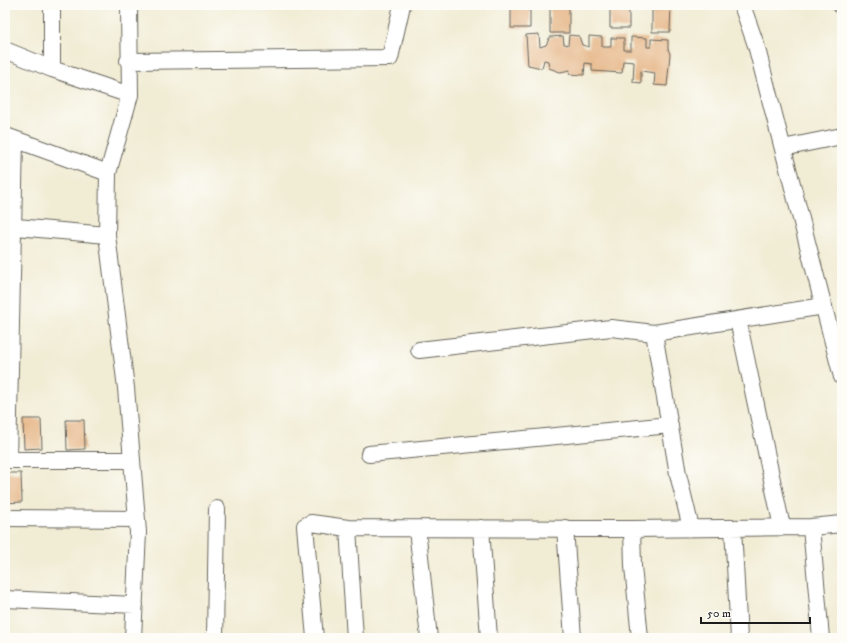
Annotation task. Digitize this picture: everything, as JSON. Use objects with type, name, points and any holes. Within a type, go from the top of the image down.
[{"type":"street","points":[[52,5],[52,69]]},
{"type":"street","points":[[128,5],[128,61],[130,95],[108,173],[107,235],[126,388],[138,532],[133,638]]},
{"type":"street","points":[[128,61],[390,58],[402,5]]},
{"type":"street","points":[[742,5],[756,45],[824,306],[840,361],[842,377]]},
{"type":"street","points":[[5,50],[52,69],[130,95]]},
{"type":"street","points":[[783,148],[842,136]]},
{"type":"street","points":[[108,173],[10,138],[7,460],[132,460]]},
{"type":"street","points":[[9,226],[107,235]]},
{"type":"street","points":[[419,350],[611,328],[654,333],[824,306]]},
{"type":"street","points":[[738,320],[782,527]]},
{"type":"street","points":[[654,333],[678,474],[692,528]]},
{"type":"street","points":[[369,454],[670,425]]},
{"type":"street","points":[[215,638],[217,509]]},
{"type":"street","points":[[5,518],[137,520]]},
{"type":"street","points":[[315,638],[305,526],[311,523],[348,528],[734,528],[811,527],[842,524]]},
{"type":"street","points":[[811,527],[821,638]]},
{"type":"street","points":[[348,528],[355,638]]},
{"type":"street","points":[[417,528],[429,638]]},
{"type":"street","points":[[481,528],[489,638]]},
{"type":"street","points":[[565,528],[573,638]]},
{"type":"street","points":[[632,528],[632,566],[640,638]]},
{"type":"street","points":[[734,528],[739,638]]},
{"type":"street","points":[[5,599],[135,605]]},
{"type":"building","points":[[511,5],[530,5],[530,28],[511,28]]},
{"type":"building","points":[[550,5],[569,5],[569,33],[550,33]]},
{"type":"building","points":[[610,5],[629,5],[629,28],[610,28]]},
{"type":"building","points":[[652,5],[671,5],[670,32],[652,32]]},
{"type":"building","points":[[539,34],[540,47],[546,45],[550,37],[563,36],[564,44],[568,45],[569,35],[579,36],[582,45],[589,47],[589,36],[602,37],[602,47],[611,47],[611,38],[624,38],[624,50],[631,50],[631,37],[647,38],[647,47],[651,47],[651,39],[668,40],[668,49],[670,54],[667,86],[654,85],[655,73],[641,71],[641,83],[633,82],[634,62],[623,61],[622,73],[592,71],[592,64],[585,63],[584,75],[569,74],[570,70],[560,72],[549,68],[548,61],[544,60],[542,68],[528,65],[526,35]]},
{"type":"building","points":[[23,419],[41,419],[42,448],[24,449]]},
{"type":"building","points":[[66,420],[84,420],[85,449],[67,450]]},
{"type":"building","points":[[5,473],[21,473],[22,502],[5,503]]}]
